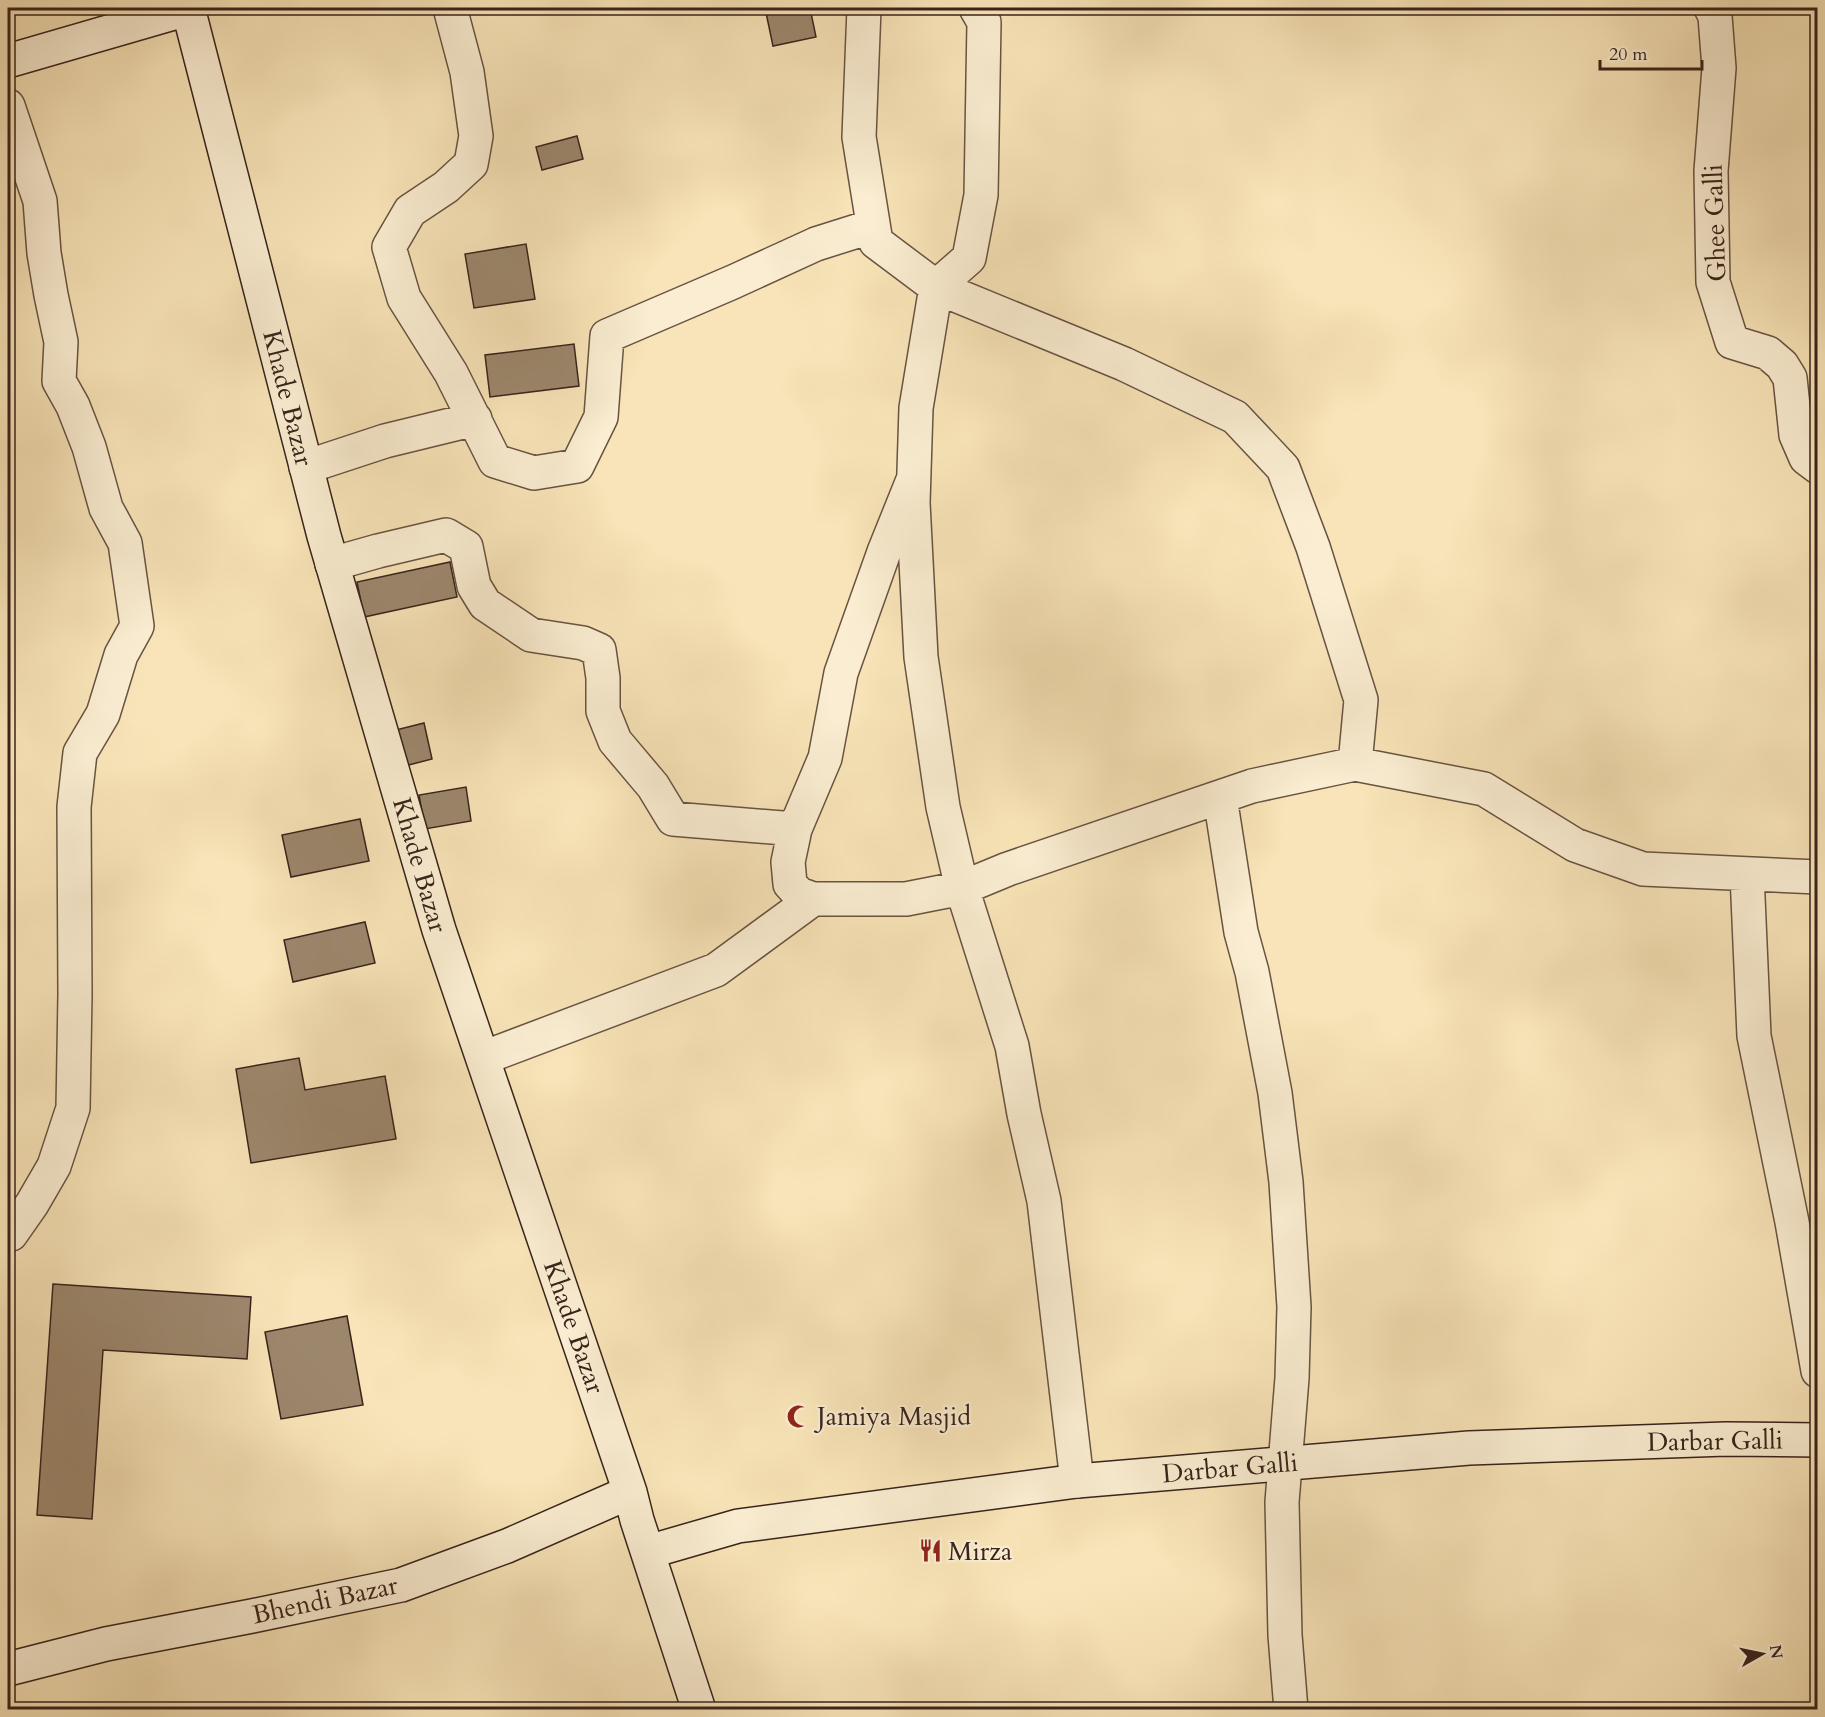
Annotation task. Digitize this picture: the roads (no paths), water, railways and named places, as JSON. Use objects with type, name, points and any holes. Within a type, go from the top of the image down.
[{"type":"street","points":[[8,61],[189,8]]},
{"type":"street","name":"Khade Bazar","points":[[189,8],[332,564],[439,930],[630,1492],[699,1710]]},
{"type":"street","points":[[450,8],[467,72],[476,136],[471,164],[446,187],[410,211],[389,247],[404,298],[452,373],[495,461],[534,473],[577,466],[600,417],[607,336],[816,244],[873,226]]},
{"type":"street","points":[[864,8],[859,137],[876,242],[936,287],[1124,364],[1235,417],[1283,468],[1312,547],[1361,700],[1355,764]]},
{"type":"street","points":[[976,8],[984,22],[981,195],[969,258],[936,287],[916,408],[913,503],[921,657],[943,807],[962,888],[1012,1046],[1024,1114],[1044,1201],[1077,1481]]},
{"type":"street","name":"Ghee Galli","points":[[1711,8],[1715,16],[1719,68],[1712,171],[1713,282],[1732,342],[1768,353],[1782,365],[1790,378],[1796,435],[1806,458],[1818,467]]},
{"type":"street","points":[[8,106],[40,201],[44,253],[61,342],[58,381],[73,406],[89,447],[106,508],[125,543],[137,626],[121,655],[103,714],[80,753],[74,807],[73,1108],[54,1166],[32,1204],[8,1235]]},
{"type":"street","points":[[306,467],[385,441],[475,419]]},
{"type":"street","points":[[913,480],[884,552],[841,673],[825,758],[795,829],[788,862],[790,884],[799,894],[813,899],[906,898],[962,888],[1008,869],[1252,786],[1355,764],[1484,789],[1575,845],[1643,869],[1818,877]]},
{"type":"street","points":[[332,564],[446,536],[466,547],[474,586],[485,604],[531,635],[583,643],[599,650],[603,678],[603,711],[615,741],[653,786],[673,819],[795,829]]},
{"type":"street","points":[[1220,797],[1241,932],[1252,972],[1275,1093],[1286,1182],[1294,1307],[1292,1378],[1282,1502],[1283,1571],[1291,1710]]},
{"type":"street","points":[[1747,874],[1755,1036],[1792,1222],[1818,1371]]},
{"type":"street","points":[[483,1058],[716,970],[813,899]]},
{"type":"street","name":"Darbar Galli","points":[[648,1552],[738,1526],[1077,1481],[1469,1448],[1726,1438],[1818,1440]]},
{"type":"street","name":"Bhendi Bazar","points":[[8,1669],[106,1644],[241,1619],[401,1585],[507,1546],[630,1492]]},
{"type":"place","name":"Jamiya Masjid","points":[[799,1416]]},
{"type":"place","name":"Mirza","points":[[930,1551]]}]
